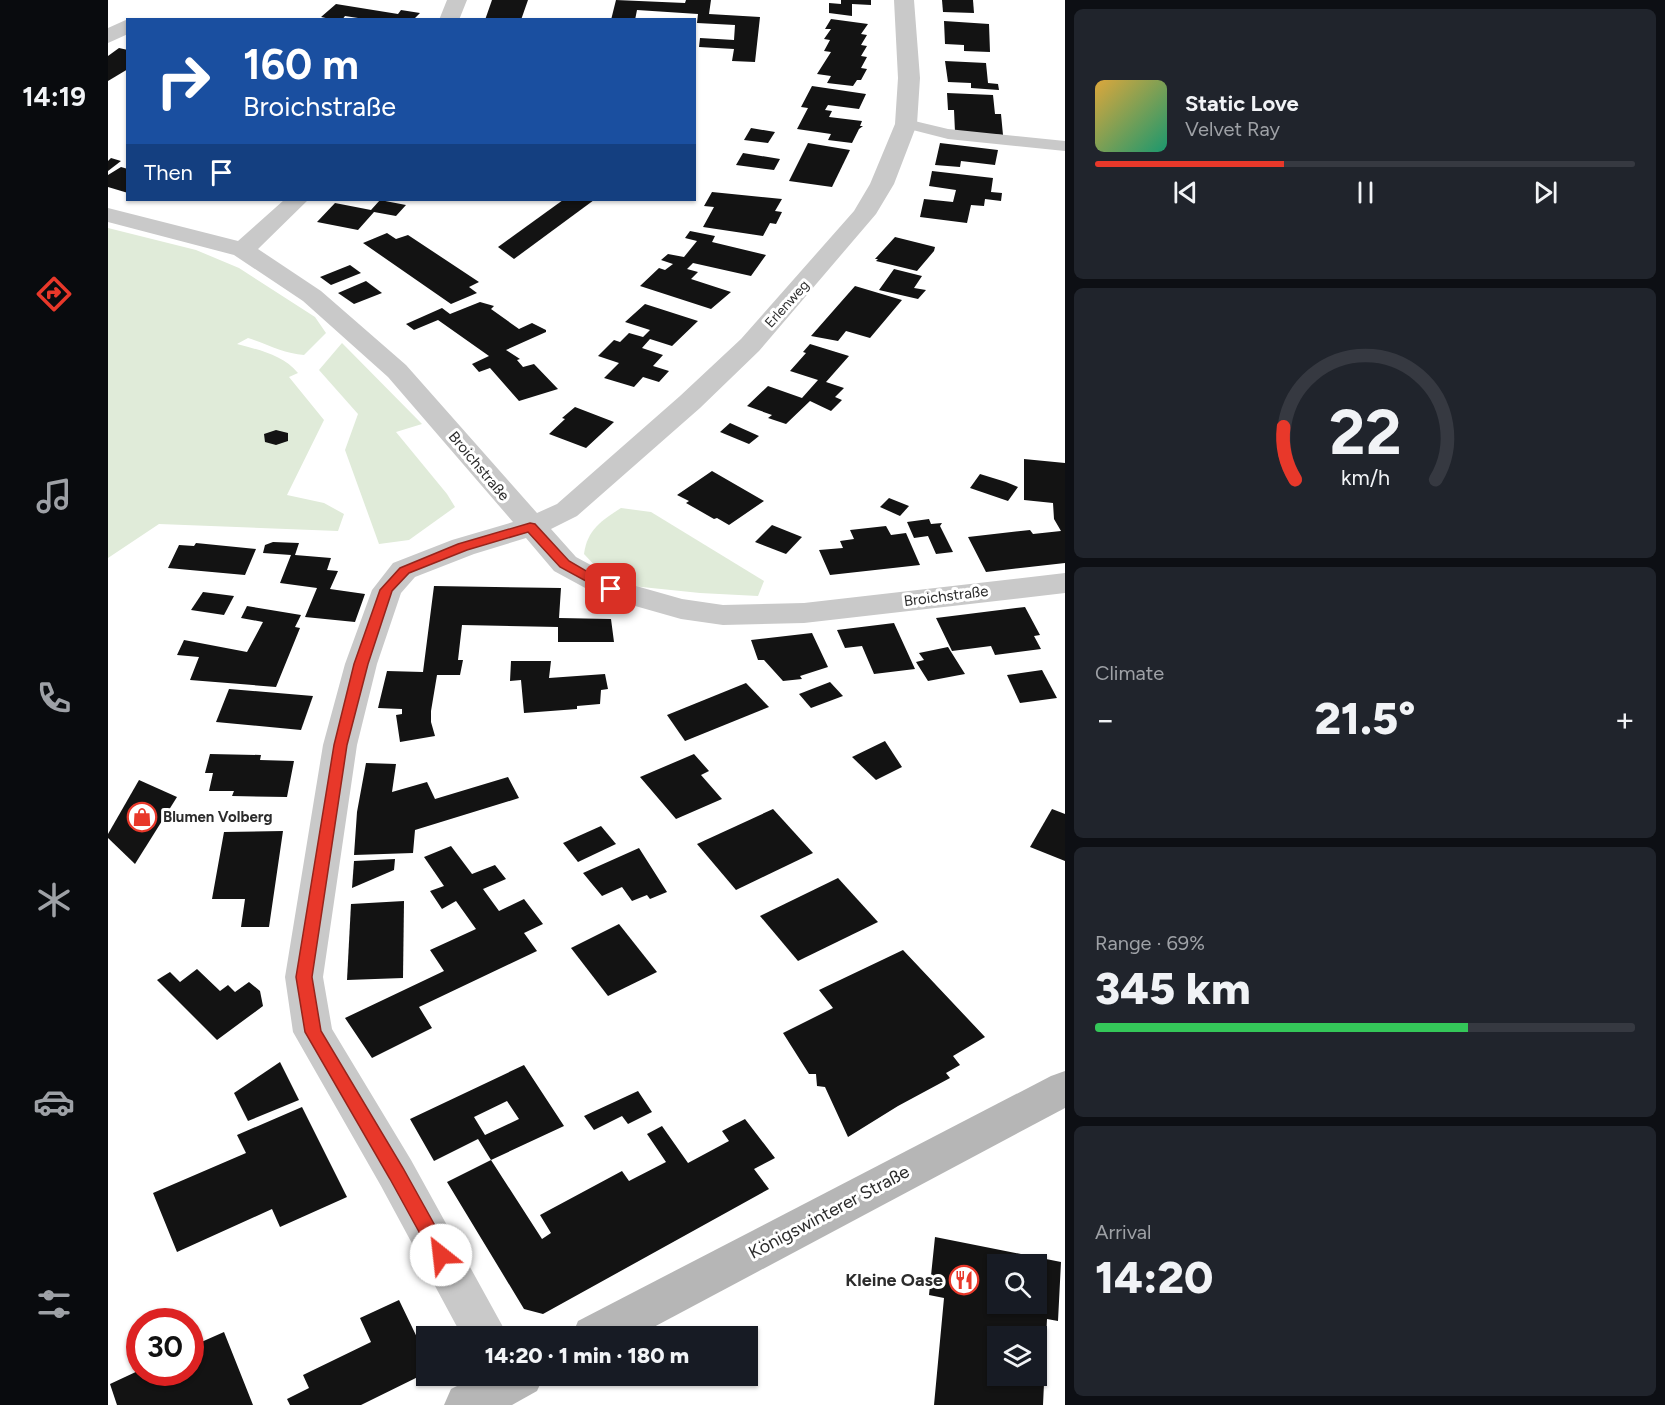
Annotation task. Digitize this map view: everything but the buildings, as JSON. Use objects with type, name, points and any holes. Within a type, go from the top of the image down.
[{"type":"main road","name":"Königswinterer Straße","points":[[613,1326],[1065,1088]]},
{"type":"main road","points":[[467,1405],[498,1386]]},
{"type":"street","points":[[450,18],[457,0]]},
{"type":"street","name":"Erlenweg","points":[[480,1326],[396,1173],[313,1032],[304,977],[340,745],[361,664],[387,590],[404,570],[463,547],[530,527],[567,510],[690,402],[750,345],[864,214],[890,167],[906,124],[909,78],[904,0]]},
{"type":"street","points":[[108,37],[126,26]]},
{"type":"street","points":[[243,250],[296,201]]},
{"type":"street","name":"Broichstraße","points":[[108,215],[243,250],[312,296],[398,371],[530,527],[565,564],[611,589],[681,609],[723,615],[804,613],[1065,583]]},
{"type":"lane","points":[[906,124],[948,134],[1065,146]]},
{"type":"green space","points":[[108,228],[196,250],[239,268],[315,317],[326,333],[304,355],[283,351],[248,338],[237,344],[270,354],[292,367],[298,373],[289,377],[324,420],[287,495],[324,503],[344,514],[338,531],[159,524],[108,558]]},
{"type":"green space","points":[[342,343],[422,424],[396,432],[455,507],[409,540],[379,544],[345,450],[358,414],[319,370]]},
{"type":"green space","points":[[621,508],[651,512],[764,581],[758,596],[632,586],[598,569],[584,554],[588,538],[596,526]]},
{"type":"place","name":"Blumen Volberg","points":[[142,817]]},
{"type":"place","name":"Kleine Oase","points":[[964,1280]]},
{"type":"route","points":[[441,1255],[313,1032],[304,977],[340,745],[361,664],[387,590],[404,570],[463,547],[530,527],[565,564],[611,589]]}]
